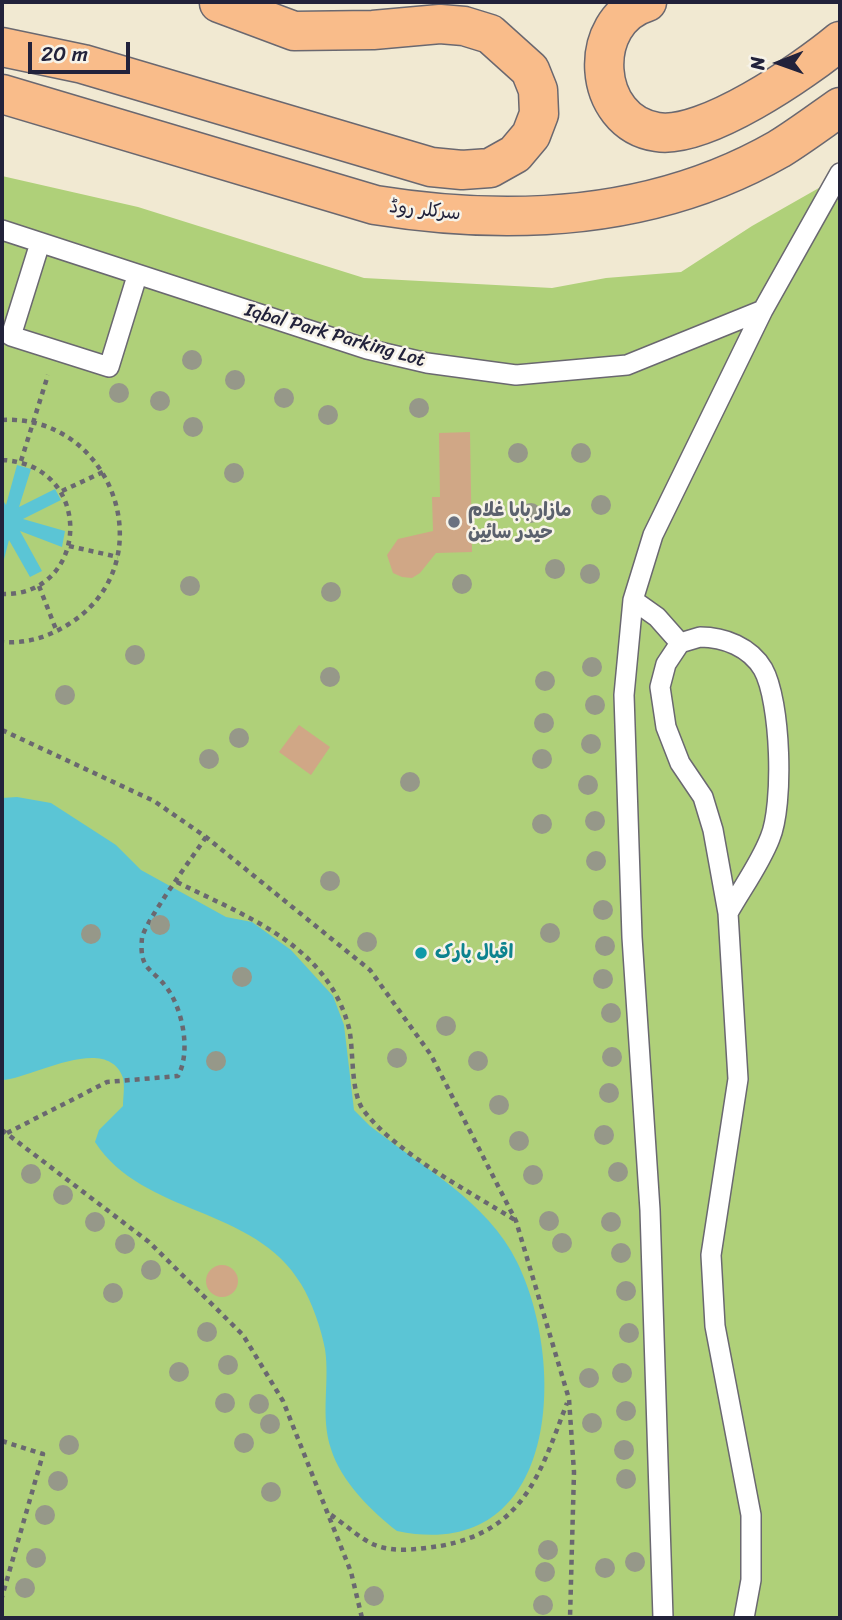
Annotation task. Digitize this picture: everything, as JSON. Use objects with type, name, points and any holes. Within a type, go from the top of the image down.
[{"type":"main road","points":[[2,47],[83,64],[431,167],[490,167],[515,154],[531,135],[539,114],[538,90],[530,70],[490,34],[464,26],[440,24],[373,30],[294,31],[219,2]]},
{"type":"main road","points":[[647,2],[631,6],[615,25],[603,51],[605,81],[611,99],[623,115],[638,126],[657,132],[688,131],[716,119],[764,94],[840,41]]},
{"type":"main road","name":"سرکلر روڈ","points":[[2,94],[375,205],[429,214],[529,217],[578,215],[648,201],[724,176],[779,149],[840,107]]},
{"type":"lane","points":[[663,1618],[650,1210],[632,937],[624,695],[633,600],[653,536],[763,310],[840,173]]},
{"type":"lane","name":"Iqbal Park Parking Lot","points":[[2,230],[367,349],[427,363],[516,374],[627,365],[763,310]]},
{"type":"lane","points":[[40,243],[11,336],[109,367],[137,276]]},
{"type":"lane","points":[[633,600],[657,617],[680,643]]},
{"type":"lane","points":[[728,913],[771,836],[780,783],[773,696],[763,668],[744,649],[720,637],[680,643],[666,664],[660,687],[666,727],[680,763],[703,797],[713,830],[728,913],[738,1079],[711,1255],[715,1326],[751,1515],[751,1580],[744,1618]]},
{"type":"path","points":[[21,461],[56,350]]},
{"type":"path","points":[[2,420],[33,422],[61,432],[77,444],[103,472],[116,499],[119,518],[118,557],[98,597],[84,614],[57,632],[32,641],[2,642]]},
{"type":"path","points":[[2,460],[21,461],[44,472],[62,491],[72,518],[69,546],[57,569],[39,586],[15,594],[2,594]]},
{"type":"path","points":[[62,491],[103,472]]},
{"type":"path","points":[[69,546],[118,557]]},
{"type":"path","points":[[39,586],[57,632]]},
{"type":"path","points":[[2,730],[154,801],[206,837],[370,970],[431,1055],[516,1221],[569,1399],[574,1472],[570,1618]]},
{"type":"path","points":[[206,837],[142,934],[142,960],[148,971],[167,989],[181,1021],[186,1063],[178,1076],[107,1082],[4,1131],[149,1242],[243,1335],[283,1401],[330,1514],[351,1572],[362,1618]]},
{"type":"path","points":[[177,882],[273,929],[301,952],[341,1002],[363,1110],[397,1143],[516,1221]]},
{"type":"path","points":[[330,1514],[375,1545],[394,1549],[428,1548],[465,1542],[492,1530],[509,1516],[541,1472],[569,1399]]},
{"type":"path","points":[[2,1440],[43,1454],[2,1597]]},
{"type":"green space","name":"اقبال پارک","points":[[2,176],[138,207],[364,278],[552,288],[606,278],[681,272],[752,226],[840,176],[840,1618],[2,1618]]},
{"type":"water","points":[[17,465],[31,469],[19,507],[55,489],[61,500],[23,519],[65,531],[62,547],[20,531],[42,571],[30,577],[9,540],[2,567],[2,499],[6,505]]},
{"type":"water","points":[[17,797],[51,803],[116,845],[141,870],[226,917],[252,922],[291,950],[333,996],[344,1025],[354,1110],[370,1126],[452,1186],[489,1221],[504,1240],[517,1262],[533,1305],[543,1352],[544,1401],[537,1448],[520,1488],[491,1518],[451,1533],[397,1531],[349,1484],[336,1461],[328,1437],[325,1349],[316,1315],[301,1284],[281,1259],[256,1239],[141,1184],[116,1166],[95,1142],[99,1130],[123,1106],[123,1078],[114,1065],[101,1059],[85,1058],[2,1080],[2,798]]},
{"type":"building","points":[[470,432],[472,552],[436,553],[420,573],[412,578],[393,573],[387,555],[398,539],[433,531],[432,497],[440,497],[439,433]]},
{"type":"building","points":[[299,725],[330,747],[311,775],[279,752]]},
{"type":"building","points":[[222,1265],[233,1270],[238,1281],[233,1292],[222,1297],[211,1292],[206,1281],[211,1270]]},
{"type":"place","name":"مازار بابا غلام حیدر سائِین","points":[[454,522]]},
{"type":"place","name":"اقبال پارک","points":[[421,953]]}]
